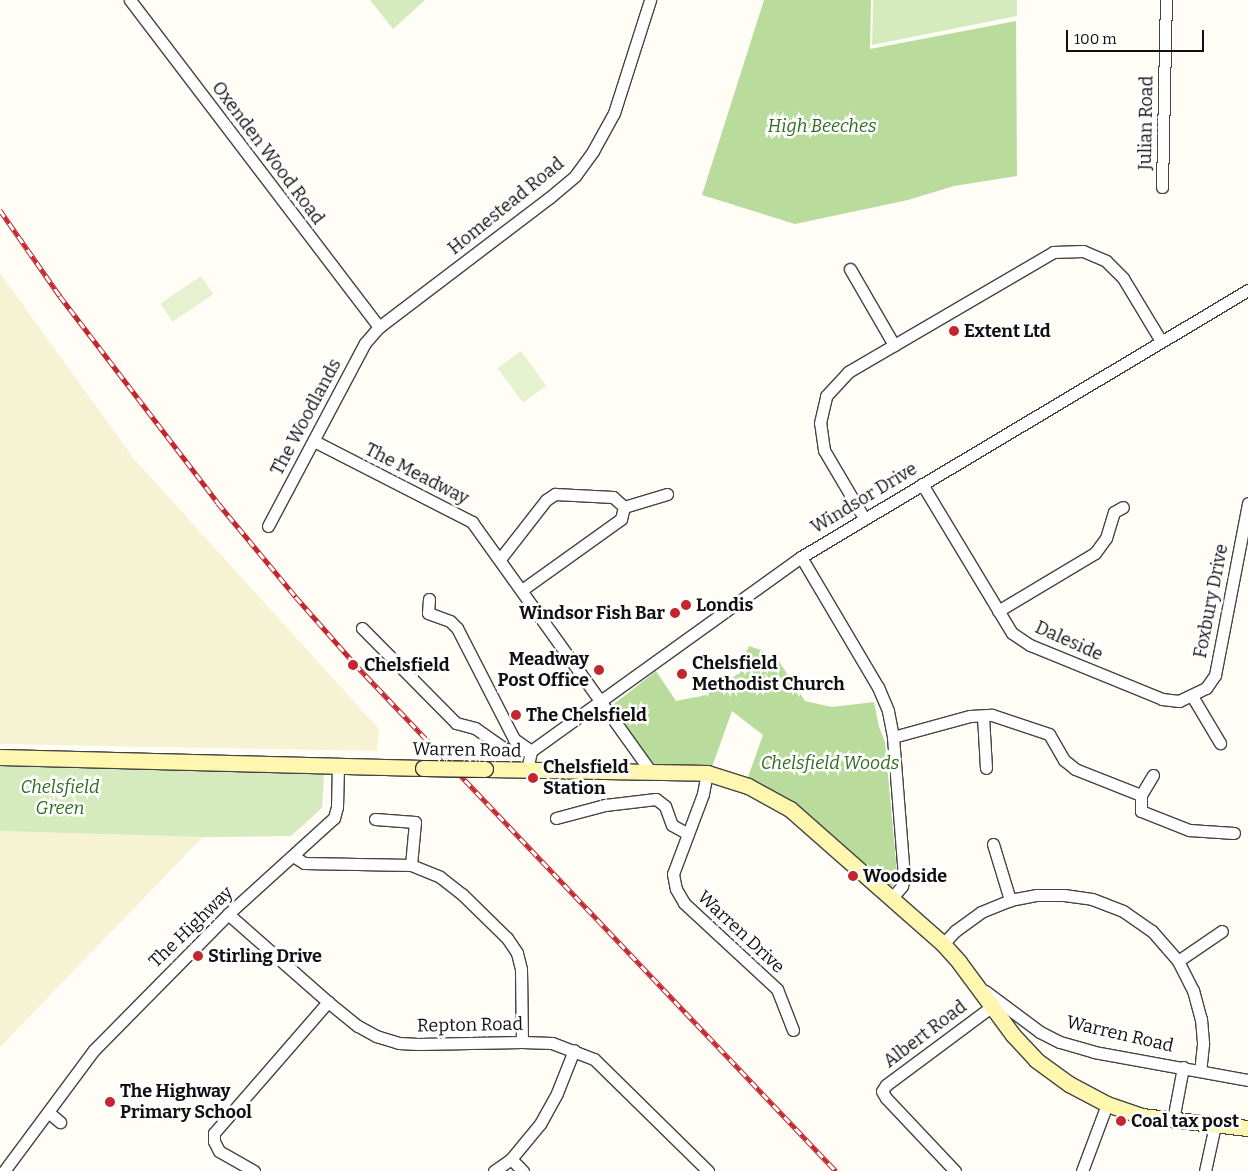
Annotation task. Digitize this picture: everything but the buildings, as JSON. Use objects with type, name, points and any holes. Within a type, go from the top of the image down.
[{"type":"street","name":"Oxenden Wood Road","points":[[130,0],[379,327]]},
{"type":"street","name":"Homestead Road","points":[[379,327],[550,198],[575,176],[614,113],[650,0]]},
{"type":"street","name":"Julian Road","points":[[1162,187],[1166,0]]},
{"type":"street","points":[[864,518],[824,450],[820,423],[826,396],[848,372],[1053,252],[1083,250],[1106,260],[1123,278],[1161,341]]},
{"type":"street","points":[[850,269],[894,345]]},
{"type":"street","name":"Windsor Drive","points":[[531,751],[801,558],[864,518],[1248,290]]},
{"type":"street","name":"The Woodlands","points":[[268,526],[364,344],[379,327]]},
{"type":"street","name":"The Meadway","points":[[314,442],[472,522],[650,771]]},
{"type":"street","name":"Daleside","points":[[922,484],[1012,633],[1030,645],[1162,699],[1179,701],[1192,696]]},
{"type":"street","points":[[500,559],[546,500],[555,494],[613,498],[624,507]]},
{"type":"street","points":[[624,507],[667,494]]},
{"type":"street","name":"Foxbury Drive","points":[[1192,696],[1206,688],[1215,675],[1248,503]]},
{"type":"street","points":[[522,590],[621,519],[624,507]]},
{"type":"street","points":[[998,611],[1095,553],[1106,538],[1114,512],[1123,507]]},
{"type":"street","points":[[801,558],[878,688],[888,711],[893,737],[904,878],[902,886],[891,899]]},
{"type":"street","points":[[429,599],[428,613],[450,621],[458,628],[514,739],[531,751]]},
{"type":"street","points":[[362,628],[456,723],[475,728],[505,749],[531,751]]},
{"type":"street","points":[[1192,696],[1220,744]]},
{"type":"street","points":[[893,737],[970,716],[992,715],[1049,734],[1064,760],[1075,769],[1141,795]]},
{"type":"street","points":[[983,716],[986,768]]},
{"type":"street","points":[[527,770],[531,751]]},
{"type":"street","name":"Warren Road","points":[[0,757],[707,773],[748,786],[790,809],[943,944],[976,984],[991,1007],[1036,1060],[1069,1084],[1107,1104],[1142,1116],[1248,1128]]},
{"type":"street","name":"The Highway","points":[[4,1171],[94,1050],[228,914],[334,818],[338,807],[338,765]]},
{"type":"street","name":"Warren Drive","points":[[707,773],[703,794],[673,874],[676,889],[684,903],[777,989],[793,1030]]},
{"type":"street","points":[[1153,775],[1141,795],[1141,811],[1189,830],[1229,830]]},
{"type":"street","points":[[556,818],[606,805],[656,800],[665,806],[672,825],[688,834]]},
{"type":"street","points":[[375,819],[414,822],[411,865]]},
{"type":"street","points":[[993,844],[1010,900]]},
{"type":"street","points":[[293,856],[304,863],[411,865],[440,877],[462,894],[507,938],[517,953],[521,969],[522,1042]]},
{"type":"street","points":[[943,944],[955,931],[980,912],[1010,900],[1036,895],[1064,895],[1092,899],[1123,911],[1152,931],[1178,961],[1193,990],[1201,1019],[1203,1044],[1200,1071]]},
{"type":"street","name":"Repton Road","points":[[228,914],[328,1002],[358,1026],[376,1036],[399,1043],[418,1044],[552,1043],[594,1059],[708,1171]]},
{"type":"street","points":[[1178,961],[1222,932]]},
{"type":"street","name":"Warren Road","points":[[976,984],[1040,1032],[1060,1042],[1094,1052],[1248,1080]]},
{"type":"street","points":[[254,1171],[219,1151],[214,1141],[214,1133],[328,1002]]},
{"type":"street","name":"Albert Road","points":[[955,1171],[886,1098],[882,1091],[886,1085],[991,1007]]},
{"type":"street","points":[[494,1171],[511,1159],[540,1124],[557,1093],[574,1050]]},
{"type":"street","name":"Warren Road","points":[[1172,1120],[1183,1068]]},
{"type":"street","points":[[1082,1171],[1107,1104]]},
{"type":"street","points":[[48,1112],[60,1122]]},
{"type":"street","points":[[1205,1171],[1214,1125]]},
{"type":"street","points":[[511,1159],[523,1171]]},
{"type":"shaded area","points":[[0,273],[134,459],[379,729],[377,751],[0,744]]},
{"type":"shaded area","points":[[0,831],[203,837],[0,1047]]},
{"type":"green space","points":[[370,0],[425,0],[393,29]]},
{"type":"green space","name":"High Beeches","points":[[764,0],[871,0],[870,49],[1016,21],[1017,176],[954,186],[908,200],[795,224],[702,195]]},
{"type":"green space","points":[[873,0],[1017,0],[1017,16],[872,45]]},
{"type":"green space","points":[[201,276],[213,294],[173,322],[160,303]]},
{"type":"green space","points":[[521,351],[546,386],[523,403],[498,368]]},
{"type":"green space","name":"Chelsfield Woods","points":[[749,646],[761,650],[772,660],[776,657],[805,701],[832,707],[874,702],[879,727],[885,742],[897,873],[895,883],[888,890],[747,780],[763,735],[732,711],[712,767],[650,766],[609,708],[656,671],[676,701],[706,695],[738,674]]},
{"type":"green space","name":"Chelsfield Green","points":[[0,763],[324,773],[322,808],[291,836],[203,837],[0,831]]},
{"type":"railway","points":[[0,210],[60,296],[218,503],[296,597],[355,664],[836,1171]]},
{"type":"place","name":"Extent Ltd","points":[[954,331]]},
{"type":"place","name":"Londis","points":[[686,605]]},
{"type":"place","name":"Windsor Fish Bar","points":[[675,613]]},
{"type":"place","name":"Chelsfield","points":[[353,665]]},
{"type":"place","name":"Meadway Post Office","points":[[599,670]]},
{"type":"place","name":"Chelsfield Methodist Church","points":[[682,674]]},
{"type":"place","name":"The Chelsfield","points":[[516,715]]},
{"type":"place","name":"Chelsfield Station","points":[[533,778]]},
{"type":"place","name":"Woodside","points":[[853,876]]},
{"type":"place","name":"Stirling Drive","points":[[198,956]]},
{"type":"place","name":"The Highway Primary School","points":[[110,1102]]},
{"type":"place","name":"Coal tax post","points":[[1121,1121]]}]
